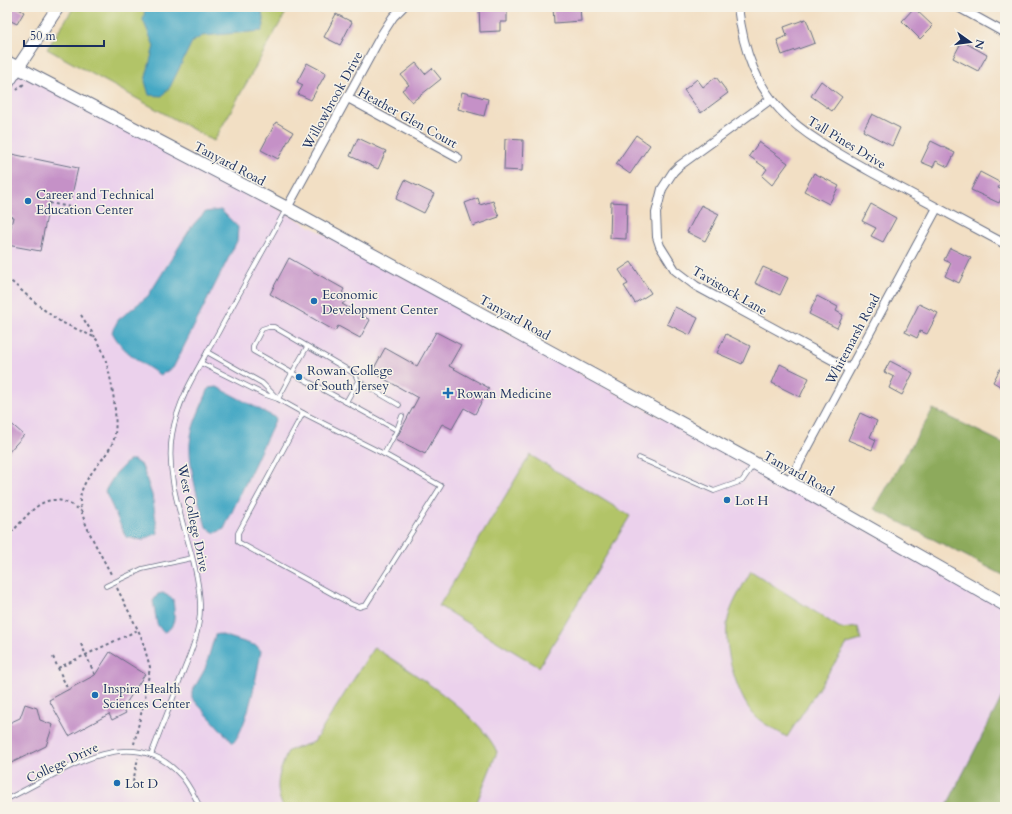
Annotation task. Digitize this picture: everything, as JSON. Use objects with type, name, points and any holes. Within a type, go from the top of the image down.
[{"type":"street","points":[[7,84],[12,64],[58,7]]},
{"type":"street","name":"Willowbrook Drive","points":[[287,208],[382,34],[393,17],[403,7]]},
{"type":"street","name":"Tall Pines Drive","points":[[738,7],[744,45],[750,62],[757,77],[771,98],[791,121],[814,139],[937,208],[1005,244]]},
{"type":"street","points":[[958,7],[1005,33]]},
{"type":"street","name":"Tanyard Road","points":[[12,64],[287,208],[789,482],[1005,605]]},
{"type":"street","name":"Heather Glen Court","points":[[348,98],[458,158]]},
{"type":"street","name":"Tavistock Lane","points":[[771,98],[673,172],[665,185],[658,202],[656,213],[657,236],[660,246],[669,262],[689,281],[849,369]]},
{"type":"street","name":"Whitemarsh Road","points":[[789,482],[937,208]]},
{"type":"lane","name":"West College Drive","points":[[151,755],[190,653],[200,621],[199,588],[174,480],[172,436],[180,405],[201,363],[287,208]]},
{"type":"lane","points":[[397,430],[254,351],[253,346],[262,329],[274,327],[355,374],[358,381],[399,405]]},
{"type":"lane","points":[[278,399],[307,347]]},
{"type":"lane","points":[[207,352],[262,383],[278,399]]},
{"type":"lane","points":[[201,363],[262,394],[278,399],[384,454],[441,486],[366,605],[359,607],[238,542],[238,533],[303,413]]},
{"type":"lane","points":[[346,402],[358,381]]},
{"type":"lane","points":[[384,454],[397,430],[402,416]]},
{"type":"lane","points":[[639,458],[714,491],[742,481],[754,464]]},
{"type":"lane","points":[[106,586],[142,569],[192,558]]},
{"type":"lane","name":"College Drive","points":[[7,799],[77,764],[105,752],[130,750],[151,755],[175,770],[188,784],[200,807]]},
{"type":"path","points":[[49,203],[76,208],[82,213]]},
{"type":"path","points":[[7,278],[58,320],[95,338]]},
{"type":"path","points":[[81,316],[105,355],[110,372],[116,429],[114,442],[81,491],[81,511],[94,539]]},
{"type":"path","points":[[7,525],[13,531],[38,504],[49,500],[69,502],[81,511]]},
{"type":"path","points":[[58,668],[138,630]]},
{"type":"path","points":[[141,636],[150,667],[150,677],[142,712]]},
{"type":"path","points":[[81,644],[95,676]]},
{"type":"path","points":[[53,657],[68,690]]},
{"type":"shaded area","name":"Rowan College of South Jersey","points":[[18,67],[1005,605],[1005,807],[7,807],[7,84]]},
{"type":"green space","points":[[74,7],[289,7],[214,141],[47,49]]},
{"type":"green space","points":[[933,409],[1005,444],[1005,576],[874,509]]},
{"type":"green space","points":[[530,455],[630,516],[539,667],[439,606]]},
{"type":"green space","points":[[751,571],[842,629],[858,627],[861,640],[847,644],[787,737],[760,720],[749,709],[737,685],[729,656],[727,642],[728,619],[735,600]]},
{"type":"green space","points":[[374,647],[424,680],[460,708],[488,737],[497,752],[475,807],[283,807],[278,792],[278,785],[280,772],[288,751],[314,742]]},
{"type":"green space","points":[[1005,691],[1005,807],[946,807]]},
{"type":"water","points":[[148,7],[261,7],[264,25],[262,31],[202,36],[192,42],[170,87],[162,96],[149,95],[145,81],[154,46],[143,20],[145,10]]},
{"type":"water","points":[[221,210],[238,227],[237,241],[173,368],[160,375],[127,351],[112,332],[118,320],[148,296],[192,226],[205,212]]},
{"type":"water","points":[[217,387],[276,418],[224,529],[215,533],[206,527],[191,465],[190,444],[195,423],[209,388]]},
{"type":"water","points":[[129,460],[134,460],[142,466],[152,495],[158,533],[142,540],[126,537],[105,491],[116,473]]},
{"type":"water","points":[[163,593],[173,599],[174,618],[171,627],[163,632],[157,624],[153,601],[158,594]]},
{"type":"water","points":[[219,634],[257,646],[261,651],[247,712],[243,725],[233,743],[192,698],[192,692],[205,669],[215,635]]},
{"type":"building","points":[[7,7],[15,7],[24,12],[17,24],[7,19]]},
{"type":"building","points":[[479,7],[507,7],[507,22],[500,22],[500,31],[480,32]]},
{"type":"building","points":[[553,7],[580,7],[581,21],[554,23]]},
{"type":"building","points":[[914,8],[933,26],[920,39],[902,21]]},
{"type":"building","points":[[336,14],[352,22],[340,45],[324,37]]},
{"type":"building","points":[[806,19],[815,43],[782,55],[777,40],[787,36],[784,27]]},
{"type":"building","points":[[962,41],[987,55],[978,71],[953,58]]},
{"type":"building","points":[[307,63],[326,73],[311,100],[298,94],[303,85],[297,82]]},
{"type":"building","points":[[416,63],[425,74],[432,68],[441,79],[412,102],[402,90],[409,85],[401,75]]},
{"type":"building","points":[[716,77],[728,93],[701,113],[684,90],[697,79],[703,87]]},
{"type":"building","points":[[821,81],[842,97],[832,111],[811,96]]},
{"type":"building","points":[[462,92],[488,99],[484,116],[458,109]]},
{"type":"building","points":[[872,114],[900,128],[892,146],[863,131]]},
{"type":"building","points":[[276,122],[293,132],[278,159],[261,150]]},
{"type":"building","points":[[636,135],[650,145],[630,174],[616,164]]},
{"type":"building","points":[[358,138],[386,151],[378,169],[350,156]]},
{"type":"building","points":[[505,139],[523,140],[522,171],[504,170]]},
{"type":"building","points":[[931,141],[955,153],[948,167],[936,161],[933,167],[921,162]]},
{"type":"building","points":[[759,142],[788,163],[772,185],[762,176],[767,169],[749,156]]},
{"type":"building","name":"Career and Technical Education Center","points":[[7,153],[78,168],[71,199],[51,195],[40,251],[7,245],[13,217],[7,216]]},
{"type":"building","points":[[980,172],[1001,183],[998,188],[1005,191],[999,203],[971,190]]},
{"type":"building","points":[[814,173],[839,186],[829,204],[804,191]]},
{"type":"building","points":[[405,180],[434,194],[424,213],[396,199]]},
{"type":"building","points":[[478,198],[480,205],[493,201],[499,217],[473,226],[465,203]]},
{"type":"building","points":[[611,202],[627,203],[626,239],[610,238]]},
{"type":"building","points":[[871,204],[896,218],[883,242],[871,236],[876,228],[862,221]]},
{"type":"building","points":[[701,205],[719,214],[705,241],[687,232]]},
{"type":"building","points":[[950,248],[971,258],[959,283],[945,276],[951,263],[944,260]]},
{"type":"building","name":"Economic Development Center","points":[[289,258],[344,289],[342,293],[350,298],[342,304],[370,320],[360,338],[338,326],[335,331],[270,294]]},
{"type":"building","points":[[631,262],[651,293],[635,303],[624,286],[628,284],[619,270]]},
{"type":"building","points":[[763,267],[788,278],[780,295],[755,283]]},
{"type":"building","points":[[817,296],[838,307],[836,311],[843,315],[837,328],[809,314]]},
{"type":"building","points":[[919,304],[938,313],[927,334],[920,331],[917,338],[905,332]]},
{"type":"building","points":[[675,307],[698,318],[690,335],[667,324]]},
{"type":"building","name":"Rowan Medicine","points":[[436,332],[461,345],[449,366],[489,388],[475,414],[464,408],[452,429],[442,424],[425,454],[396,439],[418,398],[372,372],[385,348],[417,366]]},
{"type":"building","points":[[726,334],[750,346],[742,364],[717,353]]},
{"type":"building","points":[[1005,360],[1005,389],[993,382]]},
{"type":"building","points":[[890,361],[913,373],[902,395],[889,388],[894,377],[884,372]]},
{"type":"building","points":[[780,364],[809,378],[800,397],[772,383]]},
{"type":"building","points":[[860,413],[877,421],[870,437],[876,440],[872,450],[848,440]]},
{"type":"building","points":[[7,420],[24,435],[7,454]]},
{"type":"building","name":"Inspira Health Sciences Center","points":[[110,652],[145,674],[123,708],[126,713],[112,720],[109,714],[69,736],[49,700],[95,675]]},
{"type":"building","points":[[25,704],[37,708],[40,720],[53,725],[46,746],[7,765],[7,724],[20,718]]},
{"type":"place","name":"Career and Technical Education Center","points":[[28,201]]},
{"type":"place","name":"Economic Development Center","points":[[314,301]]},
{"type":"place","name":"Rowan College of South Jersey","points":[[299,377]]},
{"type":"place","name":"Rowan Medicine","points":[[448,393]]},
{"type":"place","name":"Lot H","points":[[727,500]]},
{"type":"place","name":"Inspira Health Sciences Center","points":[[95,695]]},
{"type":"place","name":"Lot D","points":[[117,783]]}]
